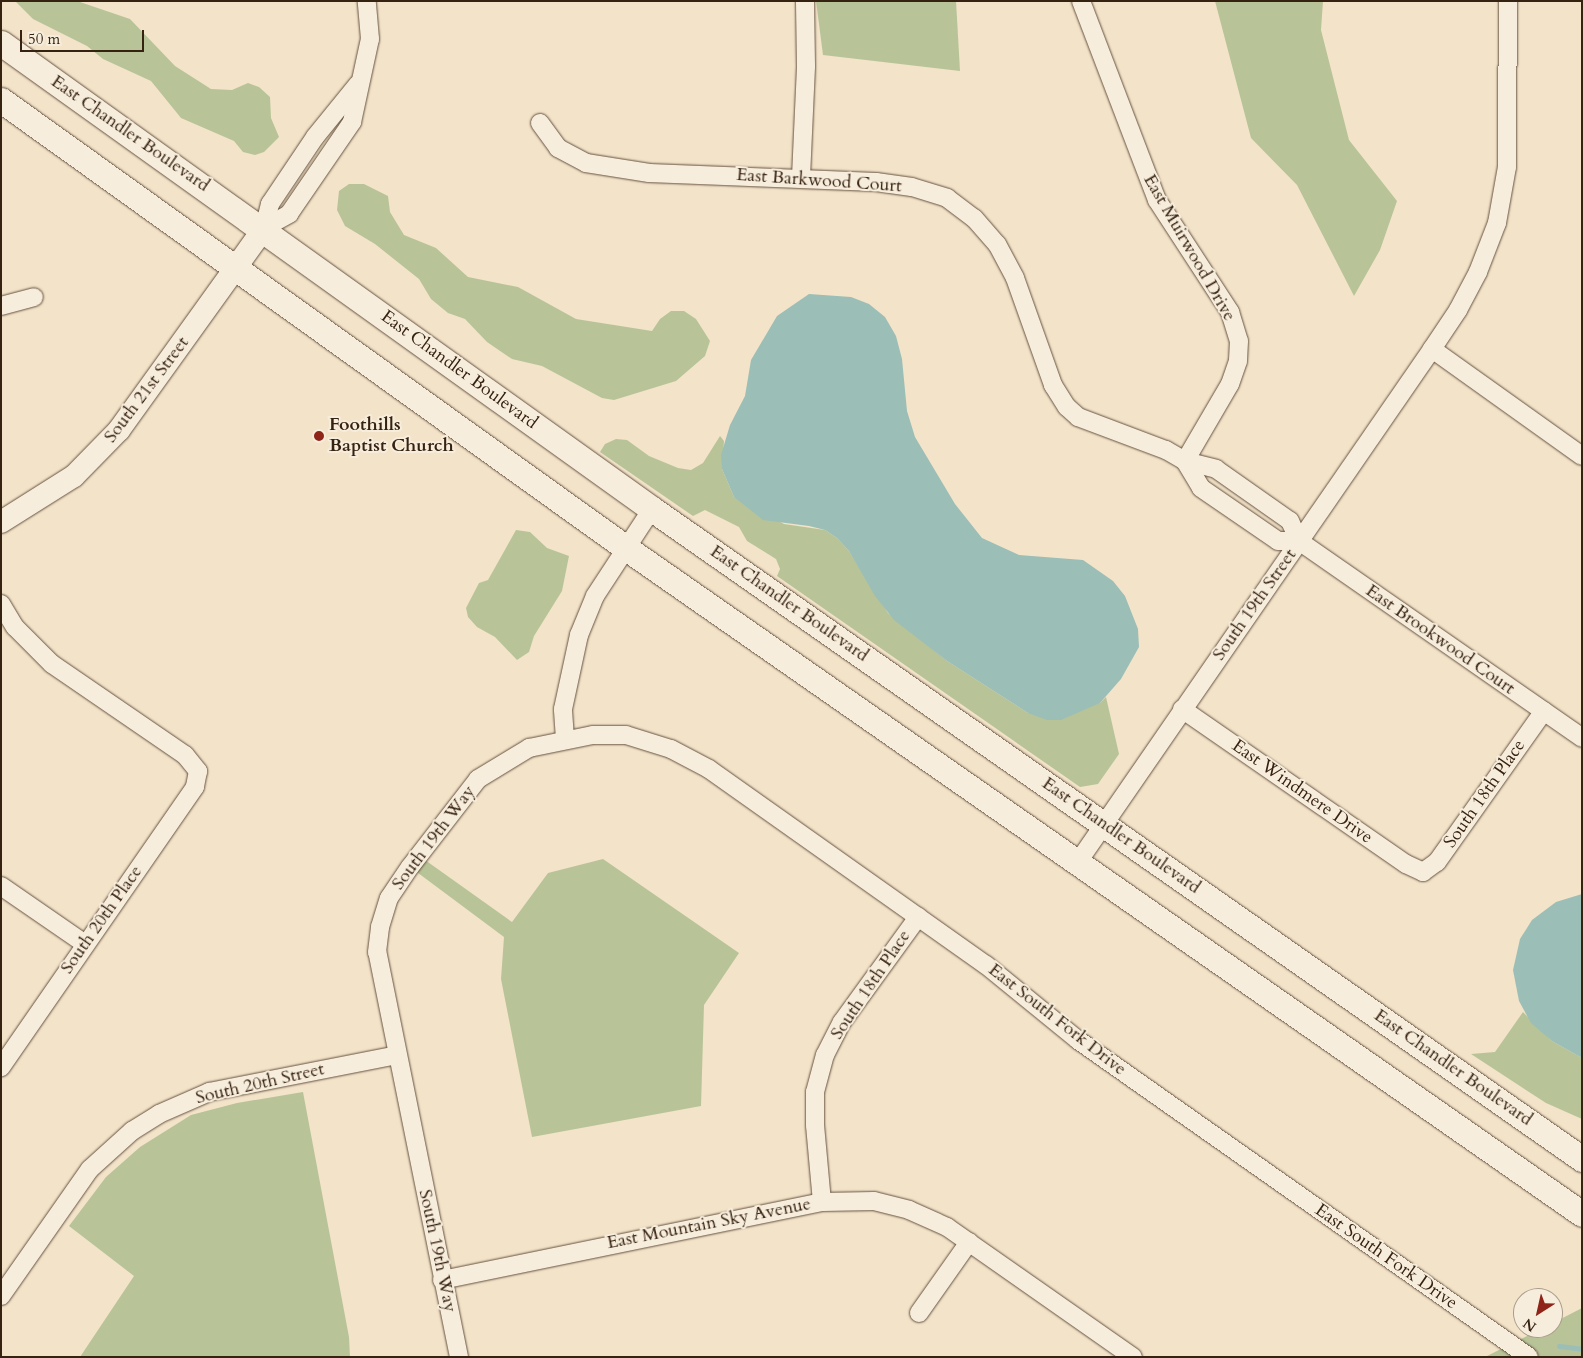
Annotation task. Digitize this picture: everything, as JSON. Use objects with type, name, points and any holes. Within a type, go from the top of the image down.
[{"type":"main road","name":"East Chandler Boulevard","points":[[1,43],[264,228],[652,509],[1582,1159]]},
{"type":"main road","points":[[1,100],[626,548],[1582,1214]]},
{"type":"street","name":"South 21st Street","points":[[264,228],[289,214],[334,151],[352,122],[358,83],[370,39],[367,1]]},
{"type":"street","points":[[800,177],[806,66],[805,1]]},
{"type":"street","name":"East Muirwood Drive","points":[[1081,1],[1157,200],[1230,312],[1240,341],[1238,361],[1230,384],[1185,461]]},
{"type":"street","name":"South 19th Street","points":[[1078,862],[1432,349],[1458,310],[1478,272],[1496,223],[1507,168],[1510,129],[1508,1]]},
{"type":"street","name":"South 21st Street","points":[[1,522],[54,491],[102,449],[145,397],[264,228],[270,204],[315,137],[358,83]]},
{"type":"street","name":"East Barkwood Court","points":[[540,123],[558,148],[586,163],[649,173],[800,177],[912,187],[947,198],[974,218],[997,244],[1015,278],[1053,386],[1067,407],[1078,417],[1102,428],[1166,450],[1185,461],[1223,474],[1290,521],[1300,541]]},
{"type":"street","points":[[1,306],[34,297]]},
{"type":"street","points":[[1432,349],[1547,428],[1582,456]]},
{"type":"street","points":[[1185,461],[1201,488],[1278,540],[1300,541]]},
{"type":"street","points":[[565,739],[563,709],[579,635],[595,596],[652,509]]},
{"type":"street","name":"East Brookwood Court","points":[[1300,541],[1582,738]]},
{"type":"street","name":"South 20th Place","points":[[1,604],[15,626],[52,664],[185,755],[198,771],[195,787],[1,1067]]},
{"type":"street","name":"East Windmere Drive","points":[[1182,709],[1406,864],[1423,872]]},
{"type":"street","name":"South 18th Place","points":[[1423,872],[1437,862],[1544,711]]},
{"type":"street","name":"East South Fork Drive","points":[[565,739],[626,735],[671,749],[709,769],[986,965],[1078,1040],[1530,1357]]},
{"type":"street","name":"South 19th Way","points":[[459,1357],[442,1280],[378,952],[380,927],[389,898],[443,821],[478,779],[529,748],[565,739]]},
{"type":"street","points":[[1,886],[85,944]]},
{"type":"street","name":"South 18th Place","points":[[822,1202],[815,1124],[816,1092],[825,1055],[842,1022],[918,917]]},
{"type":"street","name":"South 20th Street","points":[[1,1296],[90,1169],[132,1131],[159,1114],[209,1092],[397,1054]]},
{"type":"street","name":"East Mountain Sky Avenue","points":[[442,1280],[822,1202],[850,1199],[894,1205],[926,1217],[969,1242],[1133,1357]]},
{"type":"street","points":[[919,1313],[969,1242]]},
{"type":"green space","points":[[15,1],[77,1],[130,19],[175,66],[211,89],[232,90],[248,83],[259,87],[270,97],[271,118],[279,137],[264,152],[255,155],[243,152],[234,141],[181,118],[151,81],[103,59],[87,46],[33,19]]},
{"type":"green space","points":[[816,1],[956,1],[960,71],[823,55]]},
{"type":"green space","points":[[1215,1],[1323,1],[1321,30],[1349,140],[1397,201],[1380,250],[1354,296],[1297,185],[1251,138]]},
{"type":"green space","points":[[349,184],[364,184],[388,196],[390,212],[404,235],[436,248],[468,277],[518,287],[576,319],[652,331],[660,319],[671,311],[684,311],[696,319],[710,341],[705,356],[676,381],[614,400],[602,398],[542,366],[512,359],[487,342],[465,319],[448,313],[431,299],[419,279],[375,244],[345,226],[337,210],[339,191]]},
{"type":"green space","points":[[720,436],[724,441],[722,469],[734,497],[784,524],[825,530],[837,538],[849,551],[888,613],[947,661],[1028,713],[1100,703],[1106,697],[1119,754],[1098,784],[1080,787],[777,576],[780,569],[776,559],[747,541],[739,527],[705,510],[693,516],[600,452],[605,444],[616,439],[627,440],[649,456],[678,468],[691,470],[703,463]]},
{"type":"green space","points":[[516,530],[530,532],[547,548],[569,556],[562,591],[534,636],[529,652],[517,660],[495,637],[477,627],[468,617],[466,608],[479,583],[488,580]]},
{"type":"green space","points":[[418,855],[512,922],[548,873],[603,859],[739,953],[704,1005],[701,1106],[532,1137],[501,979],[504,937],[410,867]]},
{"type":"green space","points":[[1523,1012],[1552,1041],[1582,1058],[1582,1119],[1546,1103],[1471,1054],[1495,1052]]},
{"type":"green space","points":[[303,1092],[349,1337],[350,1357],[80,1357],[134,1276],[69,1226],[106,1177],[140,1147],[191,1115],[237,1103]]},
{"type":"green space","points":[[1582,1308],[1582,1357],[1485,1357],[1523,1338],[1563,1338],[1563,1318]]},
{"type":"water","points":[[809,294],[851,297],[869,304],[885,317],[896,336],[902,359],[907,411],[915,437],[955,504],[982,538],[1019,555],[1083,560],[1113,581],[1125,596],[1138,629],[1139,647],[1121,679],[1100,703],[1061,720],[1047,720],[1028,713],[947,661],[894,620],[875,596],[849,551],[837,538],[825,530],[809,526],[763,520],[734,497],[722,469],[721,455],[730,425],[745,396],[751,360],[777,316]]},
{"type":"water","points":[[1582,894],[1582,1058],[1552,1041],[1531,1023],[1519,1001],[1513,970],[1520,939],[1532,920],[1556,902]]},
{"type":"waterway","points":[[1559,1346],[1582,1349]]},
{"type":"place","name":"Foothills Baptist Church","points":[[319,436]]}]
